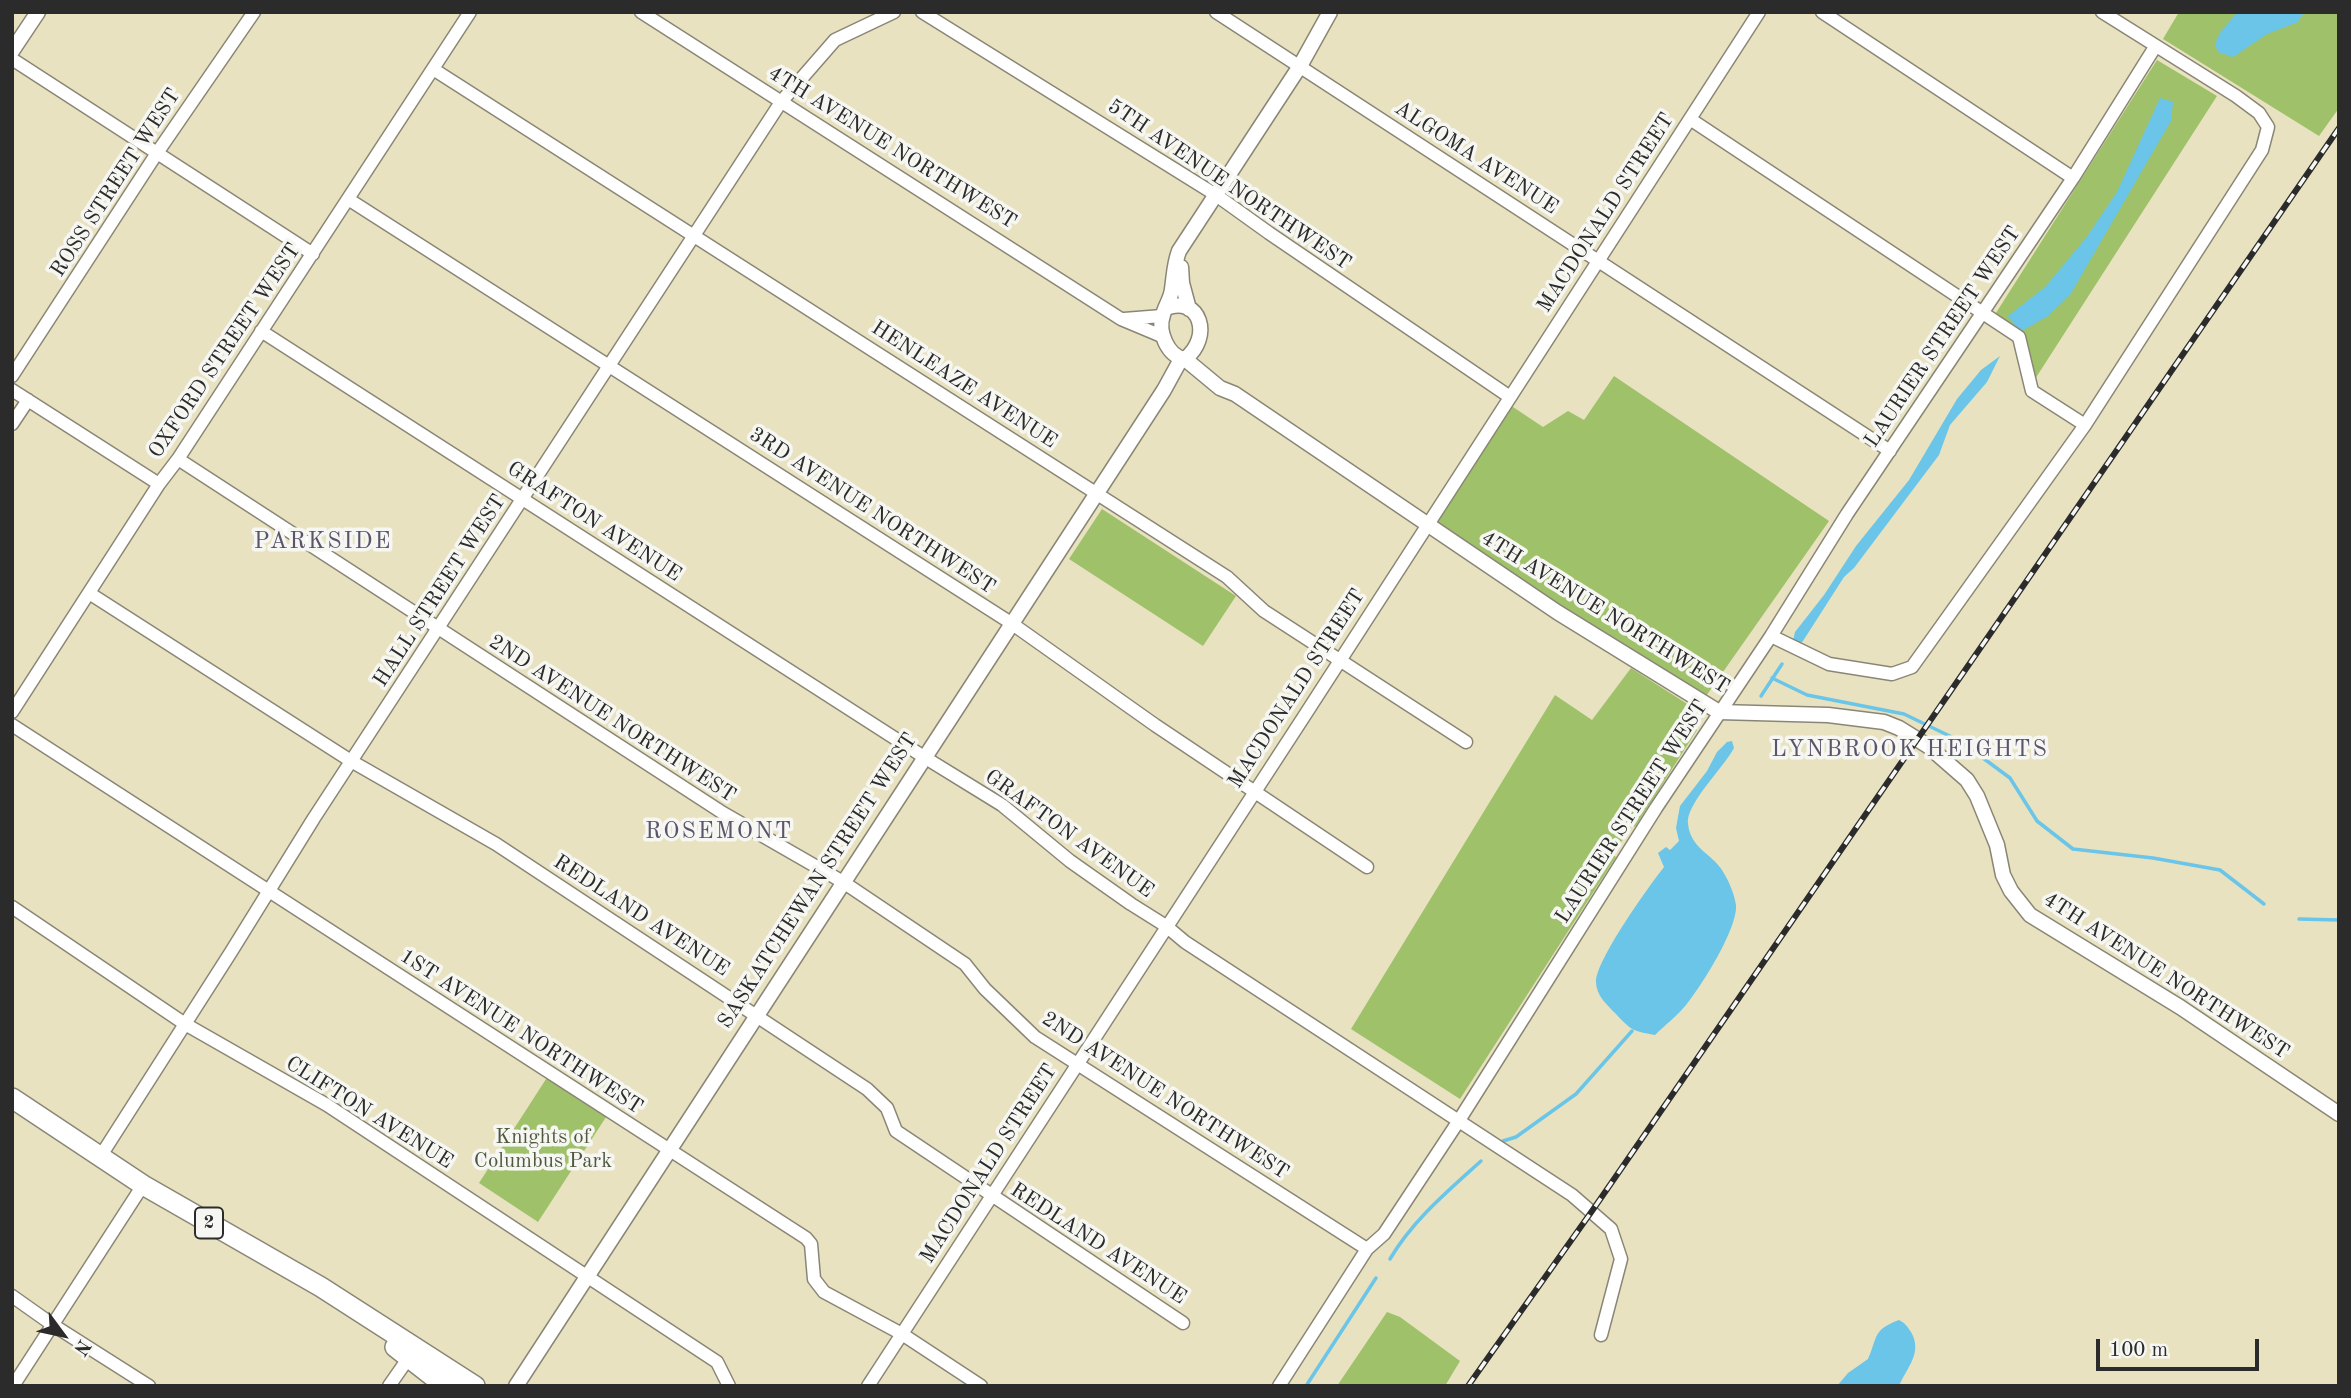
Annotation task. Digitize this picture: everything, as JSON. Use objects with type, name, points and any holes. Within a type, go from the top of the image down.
[{"type":"main road","name":"2","points":[[12,1098],[143,1185],[321,1287],[412,1352],[475,1386]]},
{"type":"main road","name":"2","points":[[412,1352],[445,1386]]},
{"type":"street","points":[[12,51],[38,12]]},
{"type":"street","name":"ROSS STREET WEST","points":[[12,376],[157,153],[254,12]]},
{"type":"street","name":"4TH AVENUE NORTHWEST","points":[[642,12],[1121,319],[1164,337]]},
{"type":"street","name":"HALL STREET WEST","points":[[100,1157],[351,761],[781,102],[835,40],[894,12]]},
{"type":"street","name":"5TH AVENUE NORTHWEST","points":[[922,12],[1216,195],[1510,397]]},
{"type":"street","name":"ALGOMA AVENUE","points":[[1216,12],[1890,451]]},
{"type":"street","points":[[1190,235],[1190,244],[1181,268],[1182,283],[1189,309],[1200,322],[1202,331],[1197,347],[1179,356],[1164,337],[1164,312],[1172,289],[1174,262],[1184,241],[1300,66],[1330,12]]},
{"type":"street","name":"MACDONALD STREET","points":[[868,1386],[1759,12]]},
{"type":"street","points":[[1822,12],[2073,178]]},
{"type":"street","points":[[1771,636],[1829,664],[1892,674],[1912,667],[2085,425],[2262,150],[2268,127],[2259,113],[2102,12]]},
{"type":"street","name":"OXFORD STREET WEST","points":[[12,712],[468,13]]},
{"type":"street","name":"LAURIER STREET WEST","points":[[1279,1386],[1367,1249],[1384,1234],[1458,1122],[1719,712],[2073,178],[2155,47]]},
{"type":"street","points":[[12,59],[313,254]]},
{"type":"street","name":"HENLEAZE AVENUE","points":[[433,69],[1227,577],[1264,611],[1466,743]]},
{"type":"street","points":[[1690,119],[2019,337],[2032,391],[2085,425]]},
{"type":"street","name":"3RD AVENUE NORTHWEST","points":[[348,199],[1011,623],[1155,725],[1367,867]]},
{"type":"street","points":[[1121,319],[1164,312],[1181,306],[1189,309]]},
{"type":"street","name":"GRAFTON AVENUE","points":[[261,331],[1002,805],[1070,861],[1166,926],[1185,942],[1572,1195],[1612,1229],[1621,1259],[1601,1335]]},
{"type":"street","name":"4TH AVENUE NORTHWEST","points":[[1197,347],[1204,365],[1224,380],[1235,394]]},
{"type":"street","name":"4TH AVENUE NORTHWEST","points":[[1179,356],[1220,388],[1235,394],[1557,612],[1719,712],[1828,715],[1884,722],[1928,746],[1967,780],[1977,796],[1997,845],[2003,876],[2030,915],[2179,1007],[2339,1114]]},
{"type":"street","name":"SASKATCHEWAN STREET WEST","points":[[516,1386],[1156,399],[1170,363],[1179,356]]},
{"type":"street","points":[[12,390],[159,484]]},
{"type":"street","points":[[12,424],[28,400]]},
{"type":"street","name":"2ND AVENUE NORTHWEST","points":[[178,459],[723,813],[843,882],[965,964],[985,989],[1035,1037],[1367,1249]]},
{"type":"street","name":"REDLAND AVENUE","points":[[89,593],[351,761],[496,844],[867,1089],[887,1108],[896,1130],[1183,1323]]},
{"type":"street","name":"1ST AVENUE NORTHWEST","points":[[12,725],[806,1238],[811,1244],[814,1279],[824,1292],[901,1334],[981,1386]]},
{"type":"street","name":"CLIFTON AVENUE","points":[[12,907],[184,1024],[327,1105],[717,1362],[729,1386]]},
{"type":"street","points":[[13,1386],[143,1185]]},
{"type":"street","points":[[12,1296],[149,1386]]},
{"type":"street","points":[[389,1386],[412,1352]]},
{"type":"green space","points":[[2179,12],[2339,12],[2339,108],[2319,136],[2163,39]]},
{"type":"green space","points":[[2157,60],[2217,96],[2028,390],[2016,340],[1994,316]]},
{"type":"green space","points":[[1614,376],[1829,521],[1704,699],[1433,522],[1510,405],[1543,427],[1568,411],[1584,420]]},
{"type":"green space","points":[[1102,509],[1236,596],[1203,646],[1069,559]]},
{"type":"green space","points":[[1631,668],[1692,707],[1697,730],[1635,827],[1632,825],[1613,855],[1616,857],[1460,1099],[1351,1029],[1555,695],[1592,720]]},
{"type":"green space","name":"Knights of Columbus Park","points":[[548,1076],[608,1114],[538,1222],[479,1183]]},
{"type":"green space","points":[[1387,1312],[1400,1317],[1460,1361],[1445,1386],[1337,1386]]},
{"type":"water","points":[[2238,12],[2304,12],[2298,22],[2267,34],[2233,57],[2218,52],[2215,44],[2221,31]]},
{"type":"water","points":[[2160,98],[2173,102],[2171,121],[2070,295],[2048,316],[2020,332],[2008,316],[2045,287],[2086,238],[2117,192]]},
{"type":"water","points":[[2000,356],[1987,382],[1950,425],[1939,455],[1854,568],[1844,577],[1803,641],[1799,645],[1793,641],[1795,632],[1824,595],[1856,546],[1909,480],[1957,399],[1981,370]]},
{"type":"water","points":[[1732,741],[1734,748],[1699,797],[1688,824],[1693,839],[1718,864],[1731,887],[1736,905],[1731,928],[1709,972],[1682,1009],[1655,1035],[1636,1031],[1605,1003],[1596,987],[1598,972],[1624,923],[1664,867],[1658,853],[1666,847],[1670,850],[1679,841],[1676,828],[1680,806],[1707,771],[1717,752],[1727,742]]},
{"type":"water","points":[[1899,1320],[1911,1332],[1915,1353],[1899,1386],[1837,1386],[1848,1373],[1868,1359],[1880,1331]]},
{"type":"waterway","points":[[1761,696],[1782,664]]},
{"type":"waterway","points":[[1772,678],[1807,695],[1904,714],[1960,741],[2010,778],[2037,821],[2073,849],[2153,858],[2220,870],[2264,904]]},
{"type":"waterway","points":[[2299,919],[2339,920]]},
{"type":"waterway","points":[[1503,1141],[1516,1137],[1576,1094],[1632,1031]]},
{"type":"waterway","points":[[1390,1259],[1420,1219],[1481,1161]]},
{"type":"waterway","points":[[1306,1386],[1376,1278]]},
{"type":"railway","points":[[1468,1386],[1592,1211],[2339,128]]},
{"type":"district","name":"PARKSIDE","points":[[323,542]]},
{"type":"district","name":"LYNBROOK HEIGHTS","points":[[1910,750]]},
{"type":"district","name":"ROSEMONT","points":[[719,832]]}]
